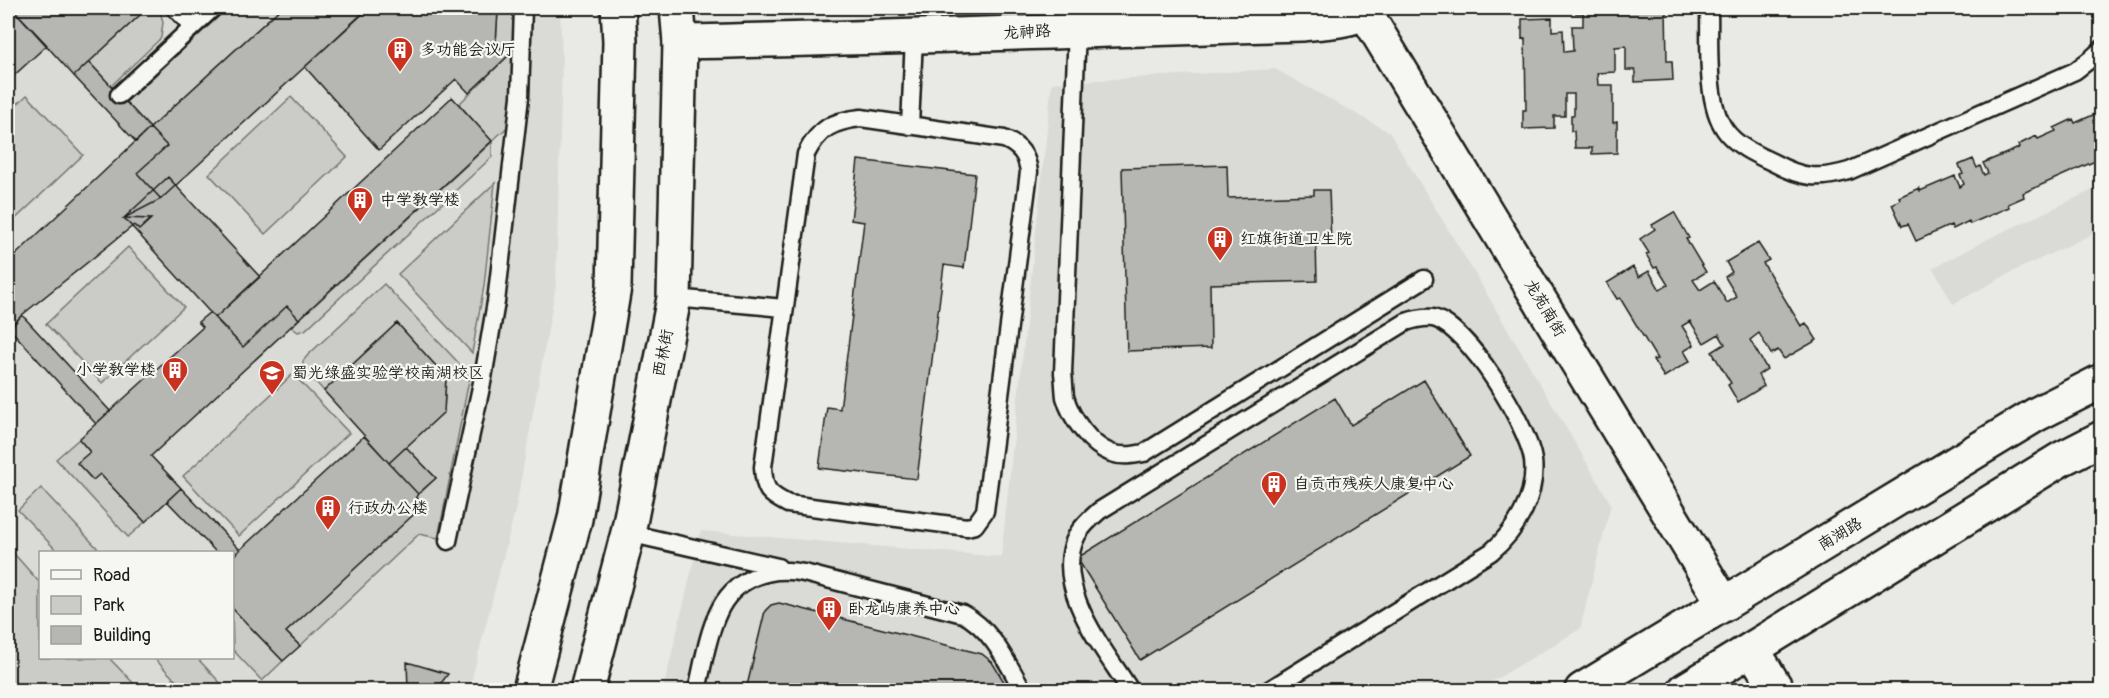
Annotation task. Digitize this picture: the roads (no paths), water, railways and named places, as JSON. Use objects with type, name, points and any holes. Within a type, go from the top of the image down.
[{"type":"main road","points":[[530,690],[575,519],[614,287],[620,41],[618,8]]},
{"type":"main road","name":"西林街","points":[[586,690],[628,533],[674,298],[680,42],[677,8]]},
{"type":"main road","name":"龙神路","points":[[680,42],[1302,24],[1336,20],[1368,10]]},
{"type":"main road","name":"龙苑南街","points":[[1368,10],[1724,604]]},
{"type":"main road","name":"南湖路","points":[[1582,690],[2037,414],[2102,381]]},
{"type":"main road","points":[[1685,690],[2061,459],[2102,438]]},
{"type":"main road","points":[[1753,650],[1777,690]]},
{"type":"lane","points":[[175,8],[192,26]]},
{"type":"lane","points":[[119,95],[213,8]]},
{"type":"lane","points":[[448,541],[483,378],[496,302],[520,97],[523,8]]},
{"type":"lane","points":[[1709,8],[1712,96],[1716,113],[1725,130],[1749,151],[1792,173],[1814,177],[1826,177],[1849,171],[2075,70],[2102,49]]},
{"type":"lane","points":[[1077,30],[1063,373],[1065,397],[1083,430],[1096,444],[1111,453],[1128,456],[1144,453],[1424,279]]},
{"type":"lane","points":[[910,126],[914,37]]},
{"type":"lane","points":[[861,118],[1004,139],[1014,143],[1028,159],[1029,172],[985,511],[975,525],[967,527],[788,504],[768,491],[764,482],[763,467],[784,308],[802,170],[813,140],[827,127],[841,120],[861,118]]},
{"type":"lane","points":[[674,298],[784,308]]},
{"type":"lane","points":[[1130,690],[1086,618],[1071,585],[1070,567],[1077,535],[1099,511],[1406,322],[1420,318],[1434,319],[1449,327],[1474,350],[1520,422],[1533,461],[1528,502],[1509,535],[1491,552],[1269,690]]},
{"type":"lane","points":[[628,533],[791,570],[963,614],[980,626],[994,642],[1023,690]]},
{"type":"lane","points":[[697,690],[717,614],[723,603],[743,582],[766,572],[791,570]]},
{"type":"place","name":"多功能会议厅","points":[[400,73]]},
{"type":"place","name":"中学教学楼","points":[[360,223]]},
{"type":"place","name":"红旗街道卫生院","points":[[1220,262]]},
{"type":"place","name":"小学教学楼","points":[[175,393]]},
{"type":"place","name":"蜀光绿盛实验学校南湖校区","points":[[272,396]]},
{"type":"place","name":"自贡市残疾人康复中心","points":[[1274,507]]},
{"type":"place","name":"行政办公楼","points":[[328,531]]},
{"type":"place","name":"卧龙屿康养中心","points":[[829,632]]}]
